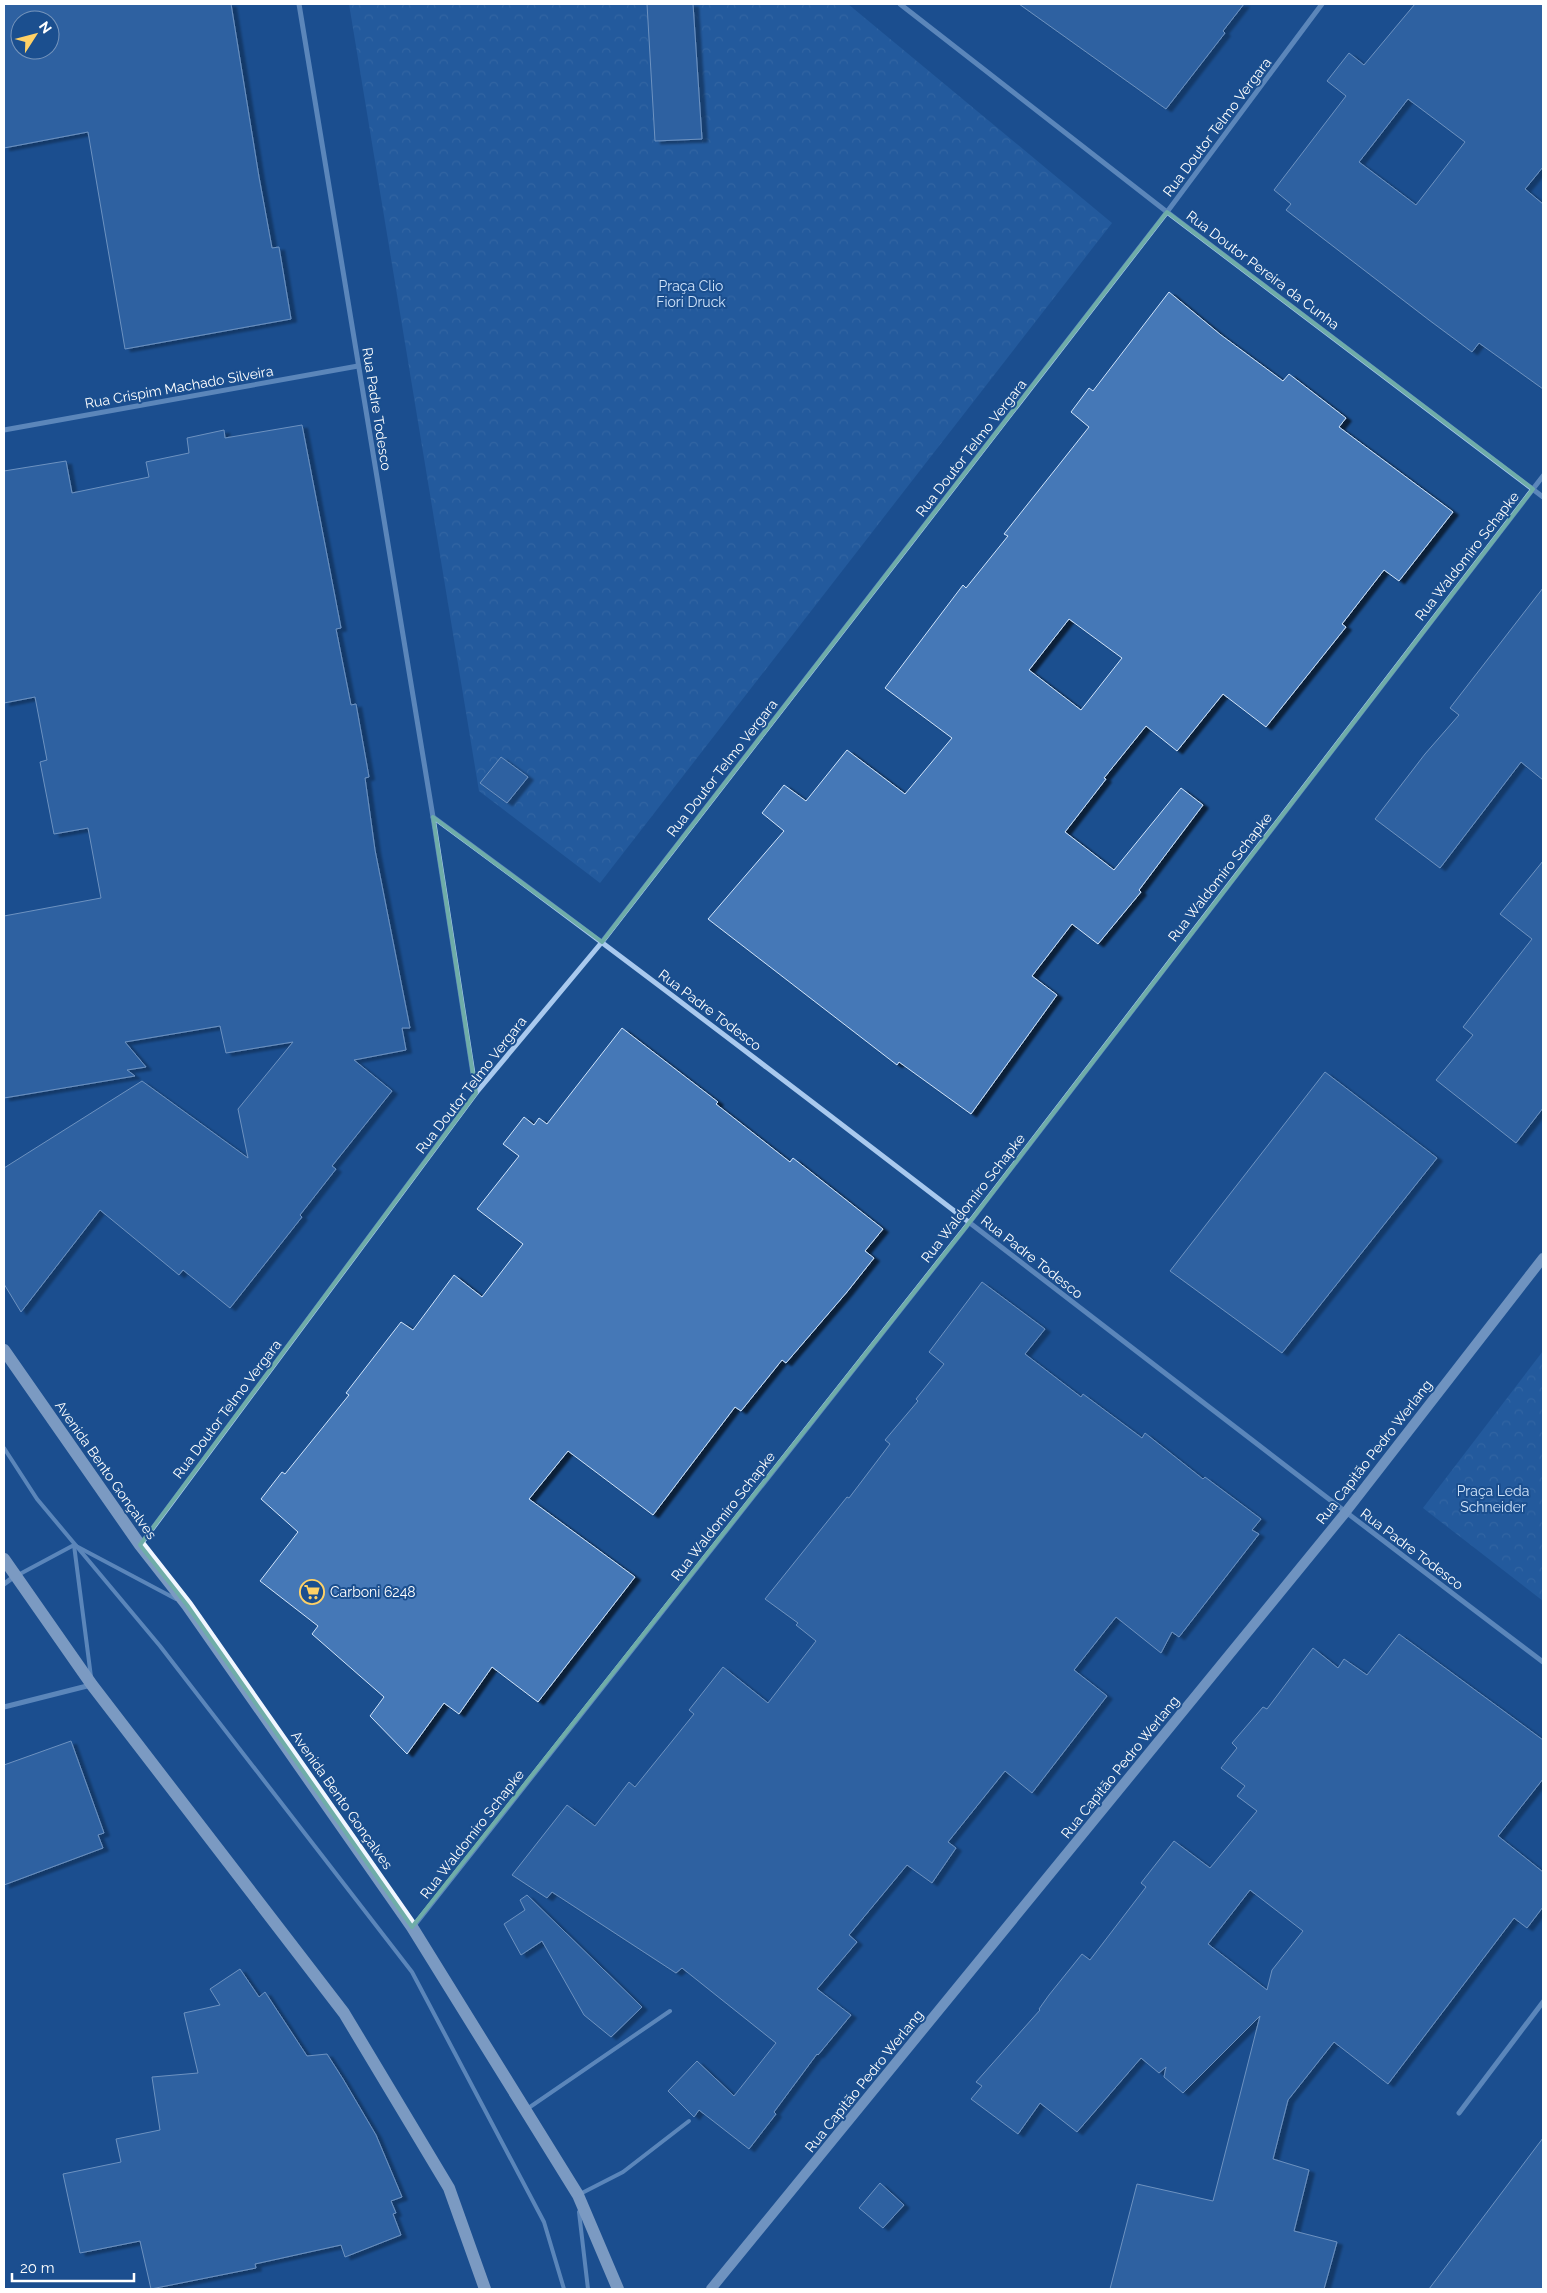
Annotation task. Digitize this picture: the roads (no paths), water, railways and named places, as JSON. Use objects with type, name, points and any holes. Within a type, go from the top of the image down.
[{"type":"main road","name":"Avenida Bento Gonçalves","points":[[4,1350],[140,1545],[187,1605],[412,1927],[524,2111],[578,2195],[618,2289]]},
{"type":"main road","points":[[4,1559],[92,1685],[344,2013],[449,2188],[485,2289]]},
{"type":"street","name":"Rua Padre Todesco","points":[[299,4],[433,817],[476,1093]]},
{"type":"street","name":"Rua Doutor Pereira da Cunha","points":[[900,4],[1167,212],[1543,497]]},
{"type":"street","name":"Rua Doutor Telmo Vergara","points":[[140,1545],[476,1093],[602,942],[1167,212],[1322,4]]},
{"type":"street","name":"Rua Crispim Machado Silveira","points":[[4,430],[358,366]]},
{"type":"street","name":"Rua Waldomiro Schapke","points":[[412,1927],[969,1222],[1543,476]]},
{"type":"street","name":"Rua Padre Todesco","points":[[433,817],[602,942],[969,1222],[1345,1513],[1543,1662]]},
{"type":"street","name":"Rua Capitão Pedro Werlang","points":[[711,2289],[1345,1513],[1543,1258]]},
{"type":"street","points":[[4,1584],[16,1576]]},
{"type":"street","points":[[4,1706],[92,1685]]},
{"type":"street","points":[[1459,2113],[1543,2002]]},
{"type":"lane","points":[[4,1448],[37,1499],[160,1646],[412,1972],[544,2222],[564,2289]]},
{"type":"lane","points":[[16,1576],[74,1545]]},
{"type":"lane","points":[[74,1545],[187,1605]]},
{"type":"lane","points":[[74,1545],[92,1685]]},
{"type":"lane","points":[[524,2111],[670,2011]]},
{"type":"lane","points":[[588,2289],[578,2195],[624,2172],[688,2121]]},
{"type":"place","name":"Carboni 6248","points":[[312,1592]]},
{"type":"park label","name":"Praça Clio Fiori Druck","points":[[691,294]]},
{"type":"park label","name":"Praça Leda Schneider","points":[[1493,1499]]}]
